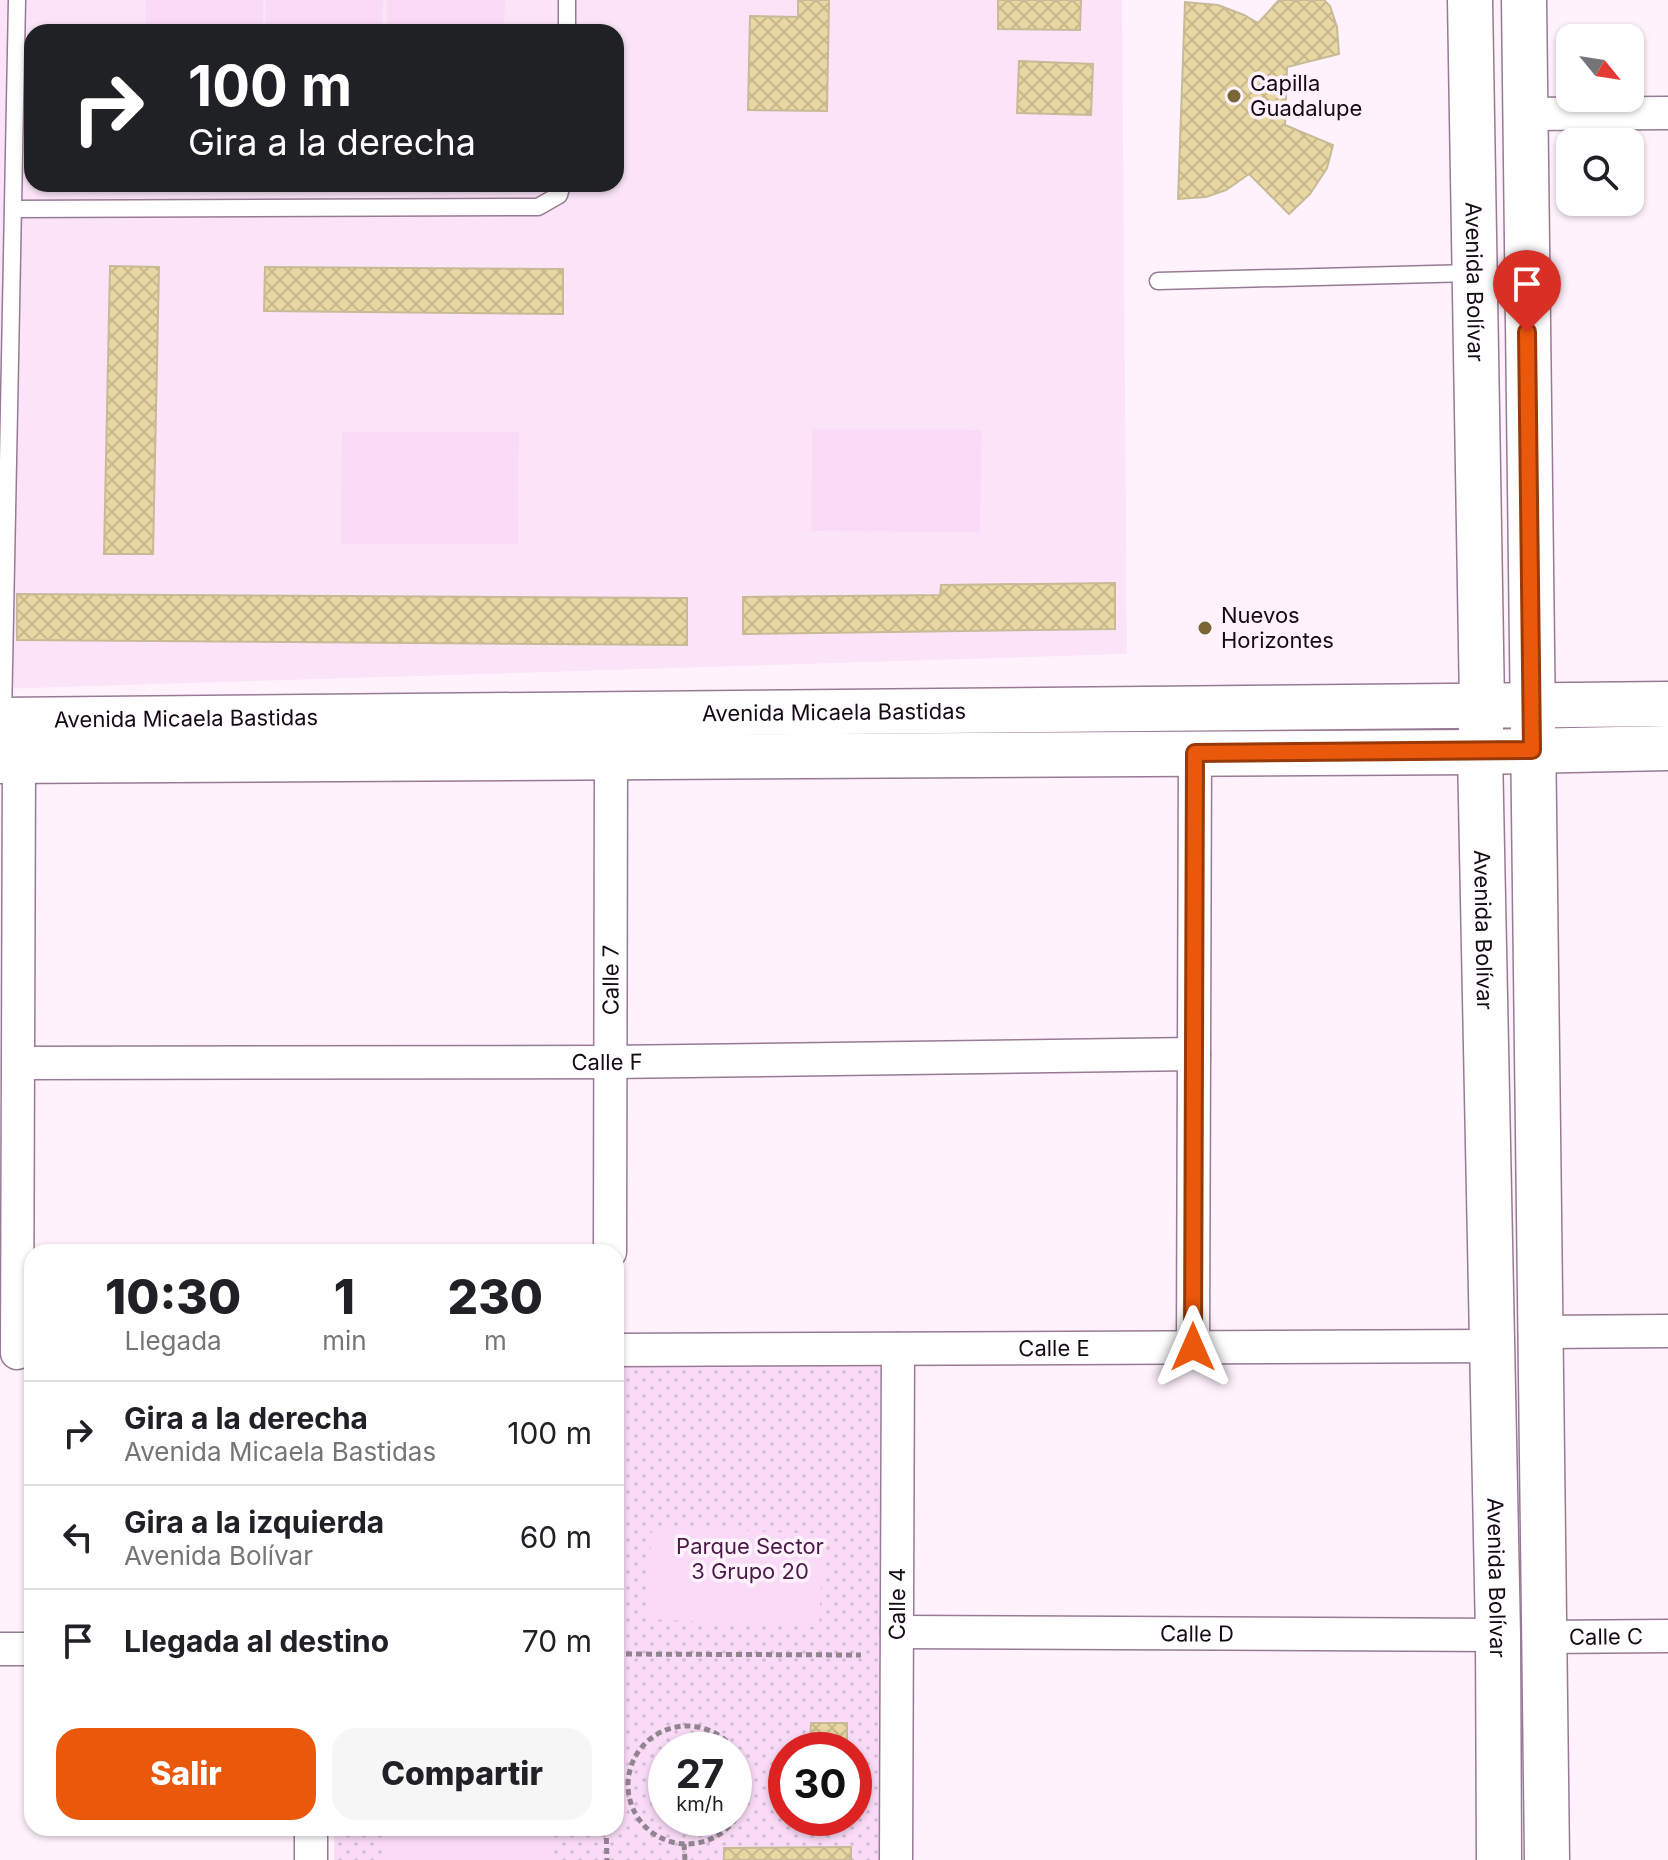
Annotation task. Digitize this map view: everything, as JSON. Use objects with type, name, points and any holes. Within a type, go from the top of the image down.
[{"type":"street","name":"Avenida Bolívar","points":[[1470,0],[1482,705],[1480,752],[1498,1635],[1499,1860]]},
{"type":"street","name":"Avenida Bolívar","points":[[1524,0],[1547,1860]]},
{"type":"street","points":[[1525,114],[1668,113]]},
{"type":"street","name":"Avenida Micaela Bastidas","points":[[6,740],[1482,705],[1668,704]]},
{"type":"street","points":[[6,740],[19,1063],[16,1353]]},
{"type":"street","name":"Avenida Micaela Bastidas","points":[[6,740],[611,756],[1480,752],[1668,748]]},
{"type":"street","points":[[1193,1347],[1195,753]]},
{"type":"street","name":"Calle 7","points":[[610,1244],[611,756]]},
{"type":"street","name":"Calle F","points":[[19,1063],[610,1062],[1194,1054]]},
{"type":"street","points":[[1541,1332],[1668,1331]]},
{"type":"street","name":"Calle E","points":[[624,1350],[1492,1346]]},
{"type":"street","name":"Calle 4","points":[[896,1860],[898,1349]]},
{"type":"street","name":"Calle D","points":[[897,1632],[1498,1635]]},
{"type":"street","name":"Calle C","points":[[1544,1637],[1668,1636]]},
{"type":"street","points":[[0,1649],[24,1649]]},
{"type":"street","points":[[311,1836],[311,1860]]},
{"type":"lane","points":[[6,740],[17,0]]},
{"type":"lane","points":[[567,0],[567,24]]},
{"type":"lane","points":[[13,209],[538,207],[560,192]]},
{"type":"lane","points":[[1158,281],[1473,273]]},
{"type":"path","points":[[624,1654],[874,1655]]},
{"type":"path","points":[[681,1726],[701,1727],[719,1734],[734,1748],[744,1766],[747,1786],[744,1805],[734,1821],[720,1834],[703,1842],[684,1844],[666,1841],[649,1831],[637,1817],[628,1783],[633,1761],[645,1744],[661,1731],[681,1726]]},
{"type":"path","points":[[606,1836],[607,1860]]},
{"type":"path","points":[[684,1844],[685,1860]]},
{"type":"shaded area","points":[[0,0],[1122,0],[1127,654],[0,689]]},
{"type":"green space","points":[[146,0],[263,0],[263,24],[145,24]]},
{"type":"green space","points":[[266,0],[383,0],[382,24],[265,24]]},
{"type":"green space","points":[[387,0],[505,0],[504,24],[387,24]]},
{"type":"green space","points":[[812,429],[982,430],[980,532],[811,531]]},
{"type":"green space","points":[[342,432],[519,432],[518,544],[341,544]]},
{"type":"green space","name":"Parque Sector 3 Grupo 20","points":[[885,1364],[884,1860],[334,1860],[334,1836],[624,1836],[624,1367]]},
{"type":"green space","points":[[652,1527],[824,1534],[819,1627],[647,1619]]},
{"type":"green space","points":[[383,1836],[551,1836],[551,1860],[383,1860]]},
{"type":"building","points":[[798,0],[829,0],[827,111],[748,110],[750,16],[798,17]]},
{"type":"building","points":[[998,0],[1081,0],[1080,30],[998,29]]},
{"type":"building","name":"Capilla Guadalupe","points":[[1279,0],[1324,0],[1330,6],[1337,27],[1339,54],[1287,67],[1285,125],[1333,145],[1327,168],[1310,194],[1289,214],[1249,174],[1226,190],[1206,197],[1178,199],[1185,2],[1218,5],[1258,23]]},
{"type":"building","points":[[1019,61],[1093,64],[1091,115],[1017,113]]},
{"type":"building","points":[[110,266],[159,267],[153,554],[104,554]]},
{"type":"building","points":[[265,267],[563,269],[563,314],[264,311]]},
{"type":"building","points":[[1115,583],[1115,629],[743,634],[743,597],[940,595],[941,585]]},
{"type":"building","points":[[17,594],[687,598],[687,645],[17,640]]},
{"type":"building","points":[[811,1723],[847,1723],[847,1732],[811,1732]]},
{"type":"building","points":[[851,1847],[851,1860],[724,1860],[724,1848]]},
{"type":"place","name":"Capilla Guadalupe","points":[[1234,96]]},
{"type":"place","name":"Nuevos Horizontes","points":[[1205,628]]},
{"type":"route","points":[[1193,1347],[1195,753],[1532,750],[1527,332]]}]
